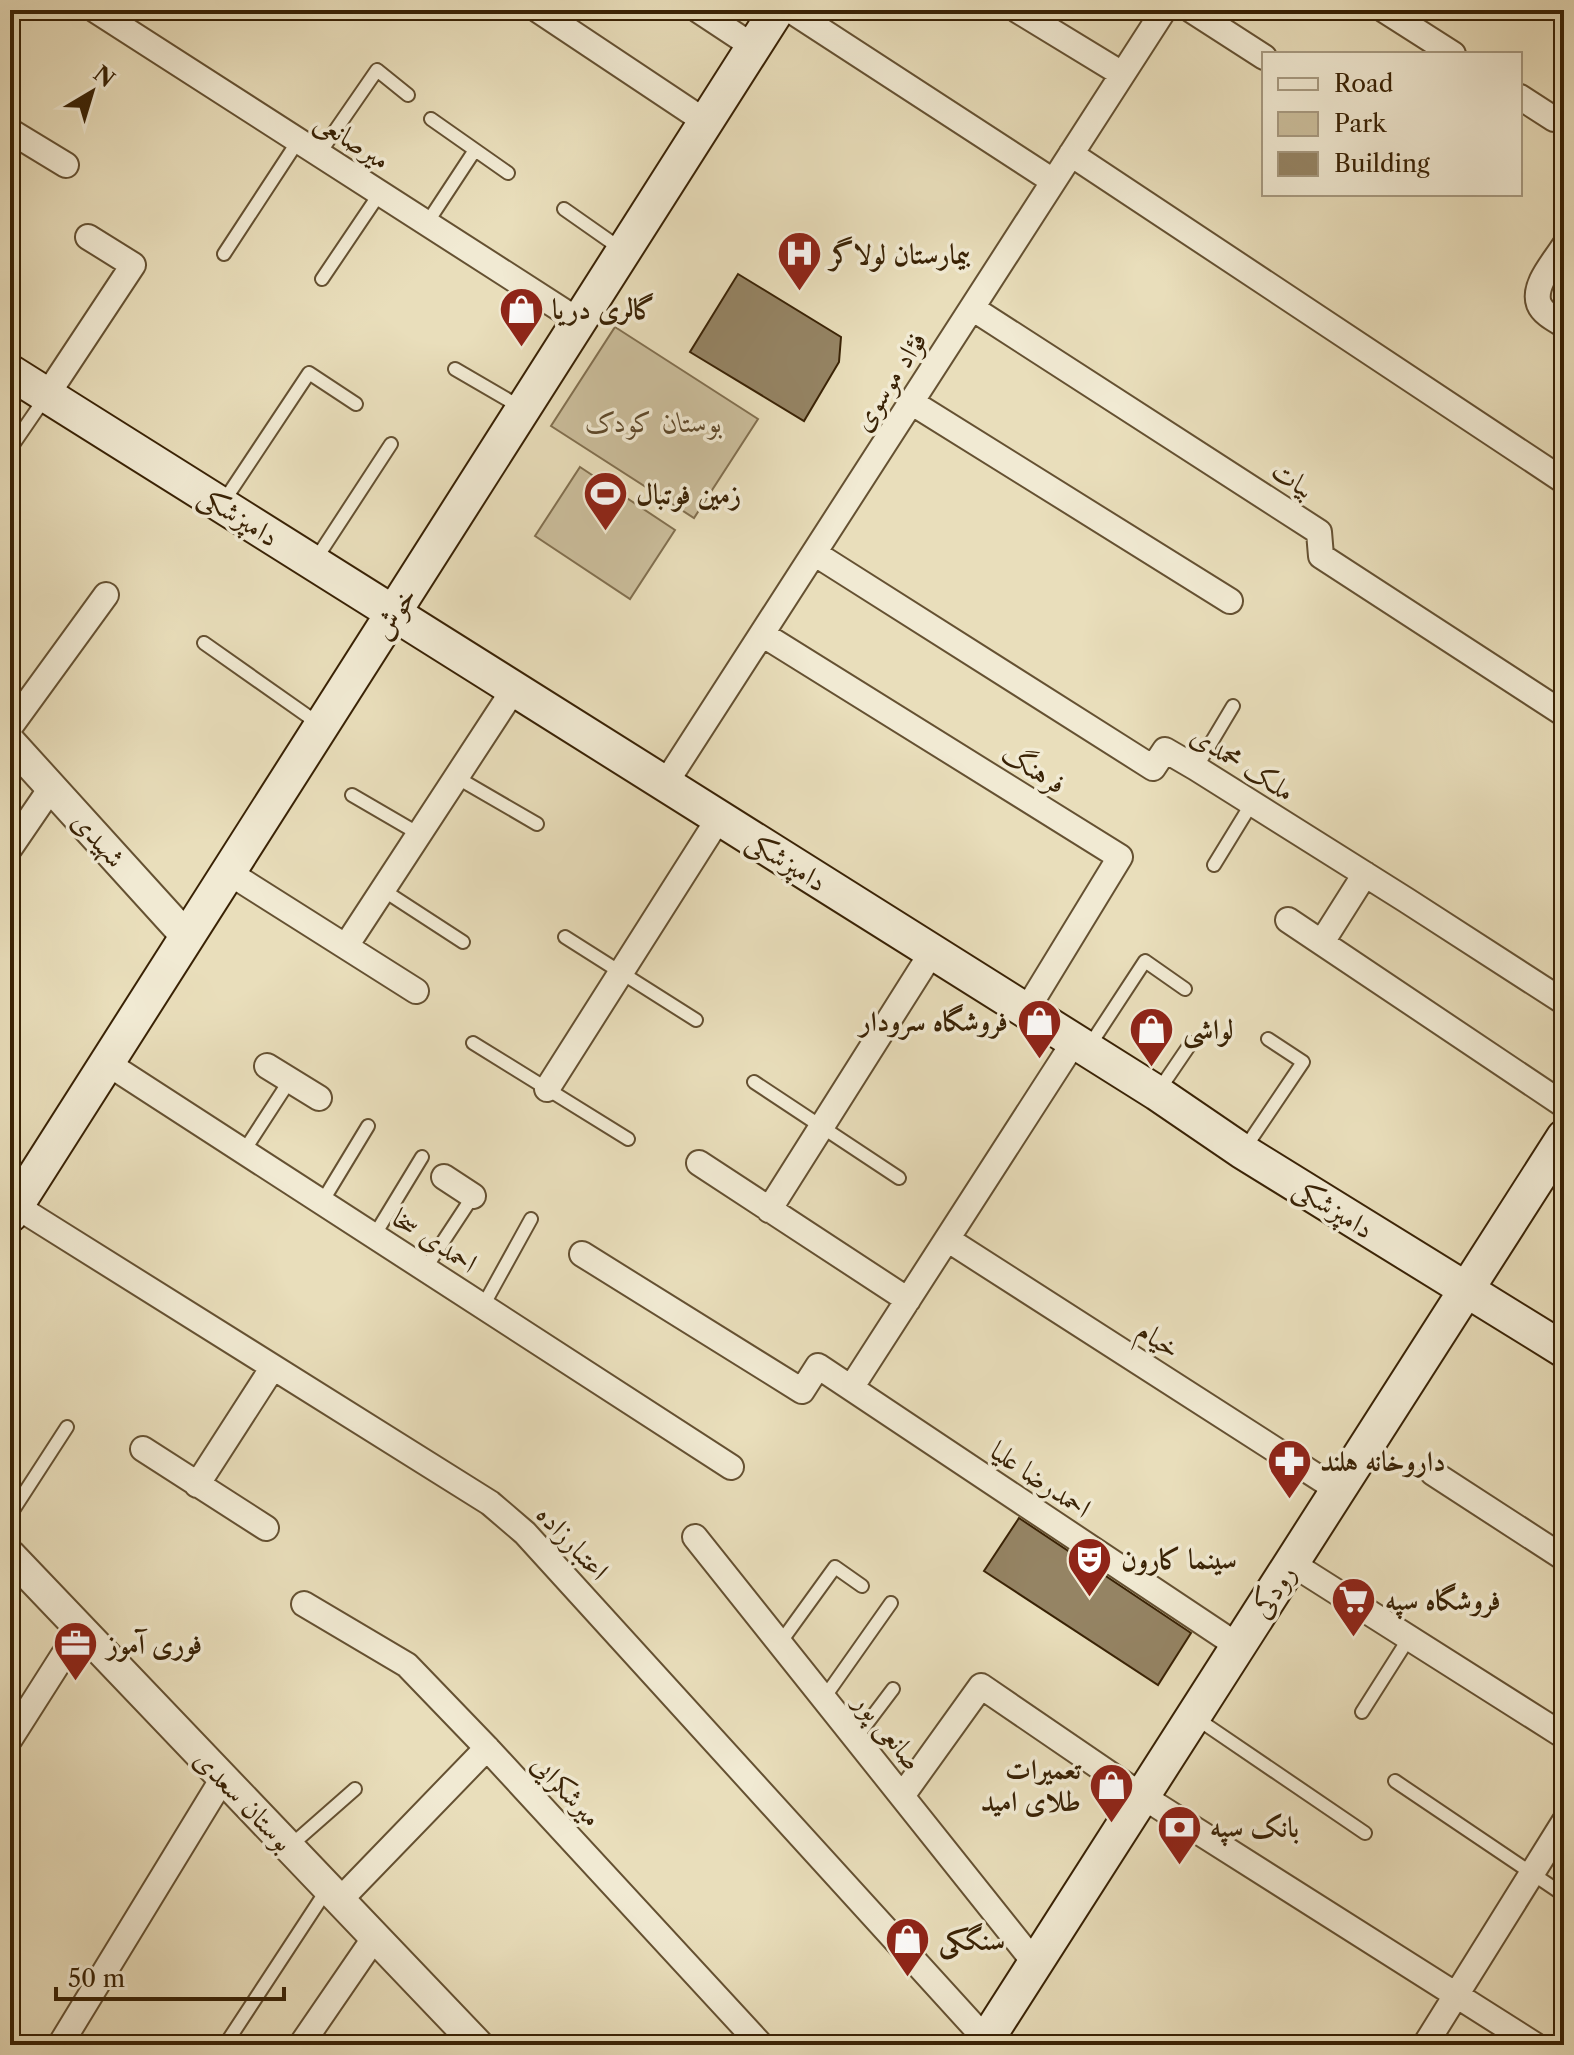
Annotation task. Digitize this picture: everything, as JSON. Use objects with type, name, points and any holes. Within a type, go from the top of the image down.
[{"type":"main road","name":"خوش","points":[[13,1210],[777,10]]},
{"type":"main road","name":"دامپزشکی","points":[[10,372],[1157,1093],[1242,1151],[1564,1350]]},
{"type":"main road","name":"رودکی","points":[[987,2043],[1035,1963],[1564,1137]]},
{"type":"street","name":"میرصانعی","points":[[95,10],[579,321]]},
{"type":"street","points":[[538,10],[706,122]]},
{"type":"street","points":[[698,10],[754,47]]},
{"type":"street","points":[[790,10],[1053,181]]},
{"type":"street","points":[[1017,10],[1122,74]]},
{"type":"street","name":"فؤاد موسوی","points":[[665,784],[1164,10]]},
{"type":"street","points":[[1191,10],[1262,56]]},
{"type":"street","points":[[1384,10],[1450,52]]},
{"type":"street","points":[[1522,99],[1554,119],[1564,118]]},
{"type":"street","points":[[10,131],[66,165]]},
{"type":"street","points":[[1071,154],[1564,481]]},
{"type":"street","points":[[47,395],[133,265],[88,237]]},
{"type":"street","points":[[1564,246],[1538,291],[1538,303],[1564,325]]},
{"type":"street","name":"بیات","points":[[972,308],[1319,532],[1321,556],[1564,714]]},
{"type":"street","points":[[911,402],[1230,601]]},
{"type":"street","name":"ملک محمدی","points":[[814,553],[1153,768],[1165,750],[1196,768],[1564,1002]]},
{"type":"street","points":[[10,727],[106,595]]},
{"type":"street","name":"فرهنگ","points":[[762,634],[1120,857],[1026,1011]]},
{"type":"street","points":[[346,946],[514,689]]},
{"type":"street","name":"شهیدی","points":[[10,742],[187,937]]},
{"type":"street","points":[[10,848],[51,788]]},
{"type":"street","points":[[547,1089],[719,818]]},
{"type":"street","points":[[228,872],[416,991]]},
{"type":"street","points":[[1322,942],[1365,874]]},
{"type":"street","points":[[1288,920],[1564,1105]]},
{"type":"street","points":[[769,1210],[932,952]]},
{"type":"street","points":[[851,1388],[947,1239],[1080,1046]]},
{"type":"street","name":"احمدی سخا","points":[[107,1063],[731,1467]]},
{"type":"street","points":[[267,1066],[319,1098]]},
{"type":"street","points":[[699,1163],[908,1300]]},
{"type":"street","points":[[444,1177],[473,1196]]},
{"type":"street","name":"اعتبارزاده","points":[[13,1210],[490,1503],[525,1533],[987,2043]]},
{"type":"street","name":"خیام","points":[[947,1239],[1338,1490]]},
{"type":"street","name":"احمدرضا علیا","points":[[582,1254],[802,1391],[818,1366],[1238,1646]]},
{"type":"street","points":[[197,1485],[273,1367]]},
{"type":"street","points":[[143,1449],[266,1528]]},
{"type":"street","points":[[1433,1473],[1564,1558]]},
{"type":"street","name":"صانعی پور","points":[[695,1537],[1035,1963]]},
{"type":"street","name":"بوستان سعدی","points":[[10,1555],[375,1937],[470,2042]]},
{"type":"street","points":[[1291,1563],[1564,1736]]},
{"type":"street","name":"میرشکرایی","points":[[304,1604],[407,1665],[761,2045]]},
{"type":"street","points":[[10,1739],[80,1629]]},
{"type":"street","points":[[902,1796],[981,1686],[1142,1796],[1535,2045]]},
{"type":"street","points":[[334,1894],[487,1748]]},
{"type":"street","points":[[60,2045],[223,1778]]},
{"type":"street","points":[[1425,2045],[1564,1822]]},
{"type":"street","points":[[301,2045],[375,1937]]},
{"type":"lane","points":[[224,254],[308,147],[377,70],[408,95]]},
{"type":"lane","points":[[431,119],[508,173]]},
{"type":"lane","points":[[427,223],[475,150]]},
{"type":"lane","points":[[322,279],[380,193]]},
{"type":"lane","points":[[564,209],[624,250]]},
{"type":"lane","points":[[455,369],[523,409]]},
{"type":"lane","points":[[222,505],[309,373],[356,404]]},
{"type":"lane","points":[[10,449],[47,395]]},
{"type":"lane","points":[[314,563],[391,444]]},
{"type":"lane","points":[[204,643],[321,726]]},
{"type":"lane","points":[[1196,768],[1233,706]]},
{"type":"lane","points":[[456,777],[537,824]]},
{"type":"lane","points":[[352,795],[419,834]]},
{"type":"lane","points":[[1214,865],[1252,803]]},
{"type":"lane","points":[[383,890],[463,942]]},
{"type":"lane","points":[[565,937],[696,1020]]},
{"type":"lane","points":[[1080,1046],[1145,961],[1185,989]]},
{"type":"lane","points":[[1242,1151],[1303,1062],[1268,1039]]},
{"type":"lane","points":[[473,1043],[628,1139]]},
{"type":"lane","points":[[1157,1093],[1191,1043]]},
{"type":"lane","points":[[244,1151],[290,1080]]},
{"type":"lane","points":[[754,1082],[899,1178]]},
{"type":"lane","points":[[322,1202],[368,1126]]},
{"type":"lane","points":[[374,1236],[422,1157]]},
{"type":"lane","points":[[425,1269],[473,1196]]},
{"type":"lane","points":[[483,1306],[531,1219]]},
{"type":"lane","points":[[10,1515],[67,1427]]},
{"type":"lane","points":[[780,1643],[835,1567],[862,1586]]},
{"type":"lane","points":[[824,1698],[891,1603]]},
{"type":"lane","points":[[1362,1712],[1409,1638]]},
{"type":"lane","points":[[856,1738],[893,1689]]},
{"type":"lane","points":[[1193,1716],[1365,1833]]},
{"type":"lane","points":[[1395,1781],[1564,1895]]},
{"type":"lane","points":[[289,1847],[355,1789]]},
{"type":"lane","points":[[229,2039],[334,1894]]},
{"type":"green space","name":"بوستان کودک","points":[[615,327],[758,419],[694,518],[551,426]]},
{"type":"green space","name":"زمین فوتبال","points":[[580,467],[675,530],[630,599],[535,536]]},
{"type":"building","points":[[738,274],[841,337],[839,362],[804,421],[690,352]]},
{"type":"building","name":"سینما کارون","points":[[1019,1518],[1191,1633],[1158,1685],[984,1571]]},
{"type":"place","name":"بیمارستان لولاگر","points":[[799,293]]},
{"type":"place","name":"گالری دریا","points":[[521,348]]},
{"type":"place","name":"زمین فوتبال","points":[[605,533]]},
{"type":"place","name":"فروشگاه سرودار","points":[[1039,1060]]},
{"type":"place","name":"لواشی","points":[[1152,1068]]},
{"type":"place","name":"داروخانه هلند","points":[[1289,1500]]},
{"type":"place","name":"سینما کارون","points":[[1090,1598]]},
{"type":"place","name":"فروشگاه سپه","points":[[1354,1639]]},
{"type":"place","name":"فوری آموز","points":[[76,1683]]},
{"type":"place","name":"تعمیرات طلای امید","points":[[1112,1824]]},
{"type":"place","name":"بانک سپه","points":[[1179,1866]]},
{"type":"place","name":"سنگکی","points":[[908,1979]]}]
